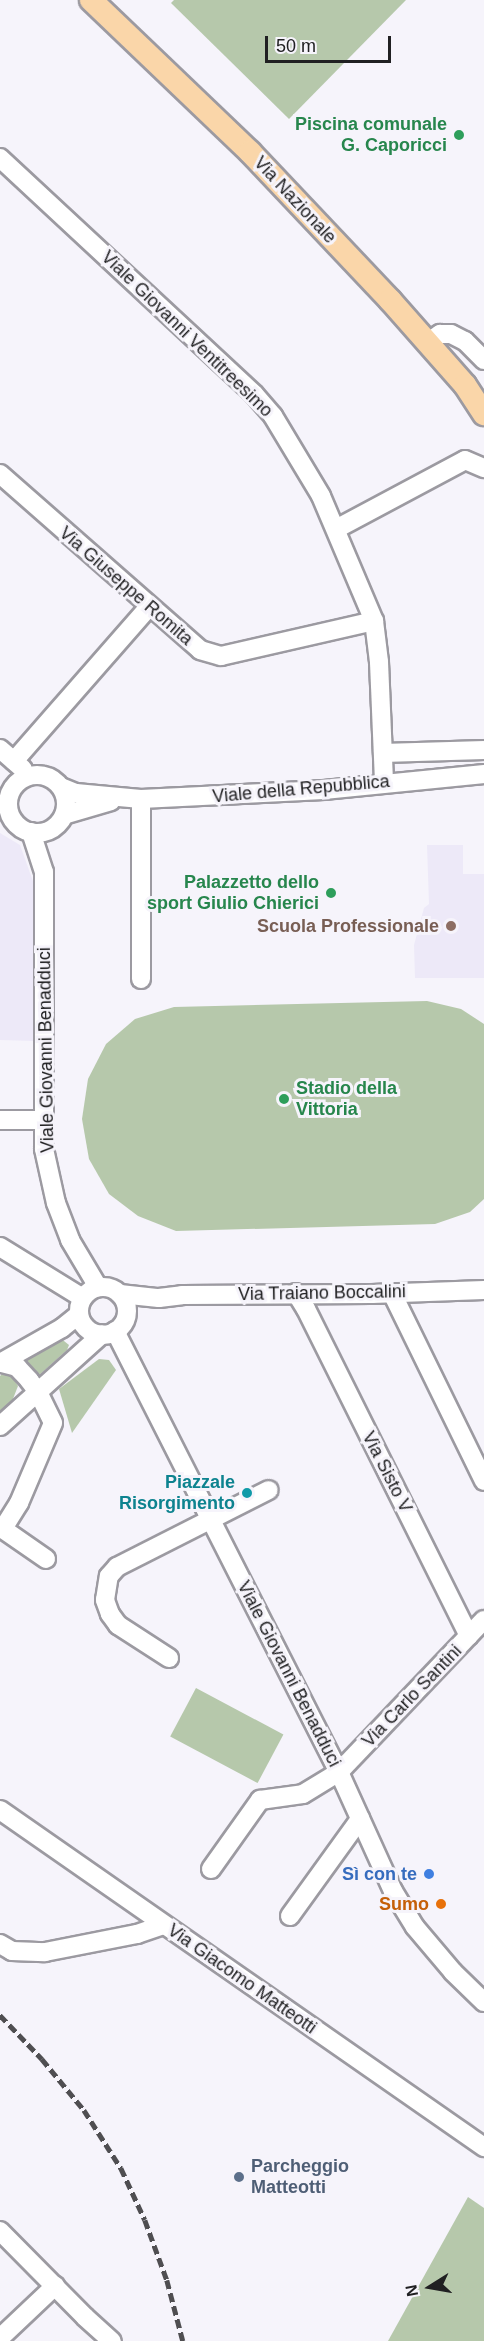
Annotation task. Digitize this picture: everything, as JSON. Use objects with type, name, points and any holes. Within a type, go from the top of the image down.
[{"type":"main road","name":"Via Nazionale","points":[[91,0],[250,152],[428,343],[465,385],[484,414]]},
{"type":"street","name":"Viale Giovanni Ventitreesimo","points":[[0,158],[254,394],[273,416],[291,444],[321,496],[374,621],[384,782]]},
{"type":"street","points":[[428,343],[440,334],[451,334],[465,341],[484,360]]},
{"type":"street","points":[[336,529],[465,460],[484,468]]},
{"type":"street","name":"Via Giuseppe Romita","points":[[0,474],[200,650],[221,656],[374,621]]},
{"type":"street","points":[[32,776],[7,755],[149,607]]},
{"type":"street","points":[[383,753],[484,750]]},
{"type":"street","name":"Viale della Repubblica","points":[[61,788],[75,793],[119,799],[141,799],[324,790],[384,782],[484,774]]},
{"type":"street","points":[[44,872],[66,805],[61,788],[48,777],[32,776],[6,791],[6,818],[31,832],[59,821]]},
{"type":"street","name":"Viale della Repubblica","points":[[59,821],[119,799]]},
{"type":"street","points":[[141,799],[141,979]]},
{"type":"street","name":"Viale Giovanni Benadduci","points":[[31,832],[44,872],[44,1149],[56,1203],[82,1264],[87,1298]]},
{"type":"street","points":[[0,1120],[44,1120]]},
{"type":"street","points":[[0,1247],[87,1298]]},
{"type":"street","points":[[1,1363],[62,1328],[87,1298],[108,1287],[120,1294],[126,1307],[113,1329]]},
{"type":"street","name":"Via Traiano Boccalini","points":[[120,1294],[159,1298],[303,1298],[484,1290]]},
{"type":"street","points":[[392,1293],[484,1481]]},
{"type":"street","points":[[87,1298],[84,1326],[113,1329]]},
{"type":"street","points":[[0,1426],[113,1329],[159,1298]]},
{"type":"street","name":"Via Sisto V","points":[[303,1298],[479,1628]]},
{"type":"street","name":"Viale Giovanni Benadduci","points":[[113,1329],[339,1772],[393,1891],[416,1927],[453,1971],[484,2002]]},
{"type":"street","points":[[1,1363],[17,1367],[38,1392],[53,1423],[19,1503],[1,1528],[46,1559]]},
{"type":"street","points":[[169,1658],[118,1625],[110,1614],[105,1600],[105,1586],[117,1567],[269,1490]]},
{"type":"street","name":"Via Carlo Santini","points":[[211,1869],[260,1800],[303,1794],[339,1772],[479,1628]]},
{"type":"street","name":"Via Giacomo Matteotti","points":[[0,1810],[484,2147]]},
{"type":"street","points":[[290,1916],[360,1820]]},
{"type":"street","points":[[0,1944],[12,1951],[45,1952],[136,1934],[163,1925]]},
{"type":"street","points":[[0,2231],[112,2341]]},
{"type":"street","points":[[0,2338],[55,2286]]},
{"type":"shaded area","points":[[0,833],[20,845],[34,884],[34,1041],[0,1040]]},
{"type":"shaded area","name":"Scuola Professionale","points":[[427,845],[463,845],[463,874],[484,874],[484,978],[415,978],[414,945],[424,908],[429,904]]},
{"type":"green space","points":[[174,0],[406,0],[289,119],[171,3]]},
{"type":"green space","name":"Stadio della Vittoria","points":[[427,1001],[461,1009],[484,1024],[484,1199],[470,1212],[435,1224],[176,1231],[138,1216],[109,1194],[89,1159],[82,1119],[88,1079],[106,1044],[135,1019],[174,1007]]},
{"type":"green space","points":[[59,1337],[69,1345],[67,1350],[37,1377],[23,1356]]},
{"type":"green space","points":[[99,1359],[109,1360],[116,1370],[72,1433],[59,1389]]},
{"type":"green space","points":[[2,1374],[12,1376],[18,1386],[11,1404],[0,1414],[0,1376]]},
{"type":"green space","points":[[196,1688],[283,1734],[258,1783],[170,1737]]},
{"type":"green space","points":[[468,2197],[484,2208],[484,2341],[388,2341]]},
{"type":"railway","points":[[0,2015],[42,2059],[84,2110],[121,2168],[145,2220],[167,2280],[183,2341]]},
{"type":"place","name":"Piscina comunale G. Caporicci","points":[[459,135]]},
{"type":"place","name":"Palazzetto dello sport Giulio Chierici","points":[[331,893]]},
{"type":"place","name":"Scuola Professionale","points":[[451,926]]},
{"type":"place","name":"Stadio della Vittoria","points":[[284,1099]]},
{"type":"place","name":"Piazzale Risorgimento","points":[[247,1493]]},
{"type":"place","name":"Sì con te","points":[[429,1874]]},
{"type":"place","name":"Sumo","points":[[441,1904]]},
{"type":"place","name":"Parcheggio Matteotti","points":[[239,2177]]}]
